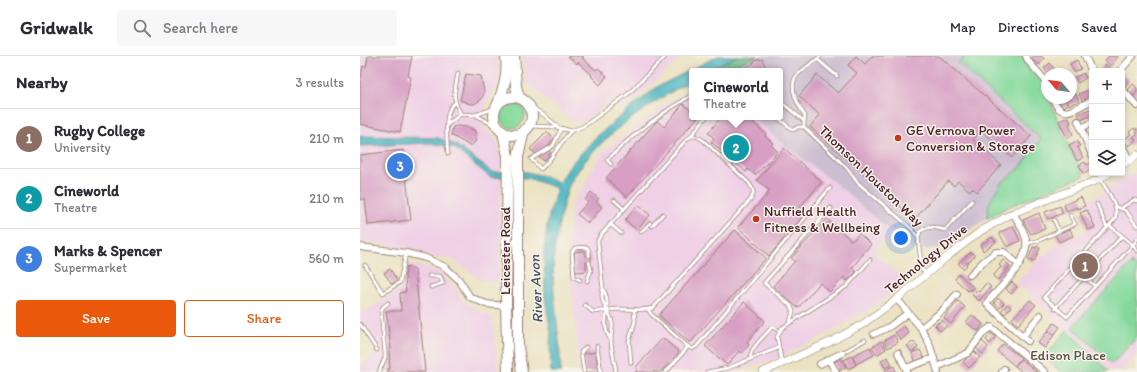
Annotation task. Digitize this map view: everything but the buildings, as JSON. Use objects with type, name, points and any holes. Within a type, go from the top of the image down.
[{"type":"highway","points":[[496,107],[504,99],[509,97],[519,98],[528,104],[532,113],[530,122],[526,128],[517,134],[510,134],[501,130],[494,116],[496,107],[504,88],[507,72],[506,56]]},
{"type":"highway","points":[[514,56],[516,86],[519,98]]},
{"type":"highway","name":"Leicester Road","points":[[522,372],[518,347],[518,157],[526,128]]},
{"type":"highway","name":"Leicester Road","points":[[501,130],[508,156],[506,306],[508,372]]},
{"type":"highway","points":[[516,372],[518,347]]},
{"type":"street","points":[[1026,56],[1027,60],[1041,73]]},
{"type":"street","points":[[1085,56],[1090,68]]},
{"type":"street","points":[[1123,68],[1133,56]]},
{"type":"street","points":[[1125,92],[1137,106]]},
{"type":"street","points":[[1055,104],[1060,111],[1066,112],[1089,101]]},
{"type":"street","points":[[1078,121],[1089,147]]},
{"type":"street","points":[[1081,128],[1089,124]]},
{"type":"street","points":[[1125,152],[1130,161]]},
{"type":"street","points":[[1125,164],[1137,156]]},
{"type":"street","name":"Technology Drive","points":[[763,372],[782,365],[832,341],[863,324],[897,299],[948,256],[981,232],[1013,214],[1104,176]]},
{"type":"street","points":[[1013,214],[1024,233],[1026,251],[1019,265],[988,300],[987,304],[1028,341]]},
{"type":"street","points":[[360,248],[406,253],[426,258],[445,267],[459,280],[470,297],[486,304],[506,306]]},
{"type":"street","points":[[970,275],[996,252],[1004,252],[1019,265]]},
{"type":"street","points":[[920,328],[942,311],[957,294]]},
{"type":"street","points":[[945,296],[951,301]]},
{"type":"street","points":[[897,299],[920,328],[929,344],[938,370],[968,353],[984,332],[991,327],[1045,372]]},
{"type":"street","points":[[874,334],[889,327],[908,313]]},
{"type":"street","points":[[1023,336],[1040,315]]},
{"type":"street","points":[[820,364],[842,353]]},
{"type":"street","points":[[898,353],[907,370],[934,358]]},
{"type":"street","points":[[829,360],[836,372]]},
{"type":"lane","points":[[528,104],[561,129],[571,130],[584,126],[623,98],[666,56]]},
{"type":"lane","name":"Thomson Houston Way","points":[[821,56],[795,78],[793,89],[800,109],[806,116],[804,127],[847,168],[858,183],[912,229],[918,238],[922,270],[928,274]]},
{"type":"lane","points":[[817,59],[836,76]]},
{"type":"lane","points":[[458,73],[454,94],[455,103],[461,114]]},
{"type":"lane","points":[[610,164],[607,160],[624,143],[664,112],[689,97]]},
{"type":"lane","points":[[448,154],[446,137],[448,124],[447,114],[452,105],[455,103]]},
{"type":"lane","points":[[783,104],[804,121]]},
{"type":"lane","points":[[448,124],[461,114],[475,114],[496,107]]},
{"type":"lane","points":[[475,114],[501,130]]},
{"type":"lane","points":[[616,372],[611,340],[612,320],[603,301],[602,294],[603,288],[598,240],[610,224],[691,136],[704,120]]},
{"type":"lane","points":[[781,120],[794,130],[798,127],[804,127]]},
{"type":"lane","points":[[526,128],[557,127]]},
{"type":"lane","points":[[561,129],[553,146],[531,159],[541,169],[548,162],[571,130]]},
{"type":"lane","points":[[585,306],[593,312],[652,308],[663,298],[751,199],[754,194],[749,183],[697,136],[691,136]]},
{"type":"lane","points":[[1100,178],[1115,206],[1117,214],[1115,219],[1044,297],[1067,318],[1137,239]]},
{"type":"lane","points":[[648,309],[651,314],[686,345],[692,349],[696,347],[830,188]]},
{"type":"lane","points":[[614,200],[624,209]]},
{"type":"lane","points":[[1121,208],[1134,200],[1137,201]]},
{"type":"lane","points":[[918,238],[920,231],[927,228],[933,227],[945,230],[972,201]]},
{"type":"lane","points":[[1097,204],[1108,227],[1133,245],[1137,251]]},
{"type":"lane","points":[[1115,206],[1126,211],[1137,226]]},
{"type":"lane","points":[[790,322],[793,312],[791,306],[764,283],[831,208]]},
{"type":"lane","points":[[641,232],[663,214]]},
{"type":"lane","points":[[1026,244],[1040,240],[1075,224],[1070,215]]},
{"type":"lane","points":[[1054,220],[1059,231]]},
{"type":"lane","points":[[610,224],[621,233]]},
{"type":"lane","points":[[1056,308],[1122,236]]},
{"type":"lane","points":[[580,280],[574,276],[572,252],[575,248],[587,247],[589,256]]},
{"type":"lane","points":[[365,265],[383,293],[400,282],[406,253]]},
{"type":"lane","points":[[782,365],[777,337],[780,330],[847,286],[870,260]]},
{"type":"lane","points":[[587,281],[591,270],[589,262]]},
{"type":"lane","points":[[1072,266],[1095,286]]},
{"type":"lane","points":[[429,276],[440,276],[443,283],[431,287]]},
{"type":"lane","points":[[379,372],[385,358],[381,311],[384,305],[388,303]]},
{"type":"lane","points":[[607,310],[605,319],[608,336],[611,340]]},
{"type":"lane","points":[[631,362],[629,341],[635,321],[634,310]]},
{"type":"lane","points":[[360,324],[377,350]]},
{"type":"lane","points":[[750,359],[752,350],[772,327],[780,330]]},
{"type":"lane","points":[[842,353],[865,340]]},
{"type":"lane","points":[[666,372],[687,348],[686,345]]},
{"type":"lane","points":[[597,346],[600,372]]},
{"type":"lane","points":[[584,372],[581,352],[586,347]]},
{"type":"lane","points":[[707,372],[728,368],[778,348]]},
{"type":"shaded area","points":[[360,56],[497,56],[498,83],[485,104],[484,129],[496,139],[501,155],[500,258],[498,283],[481,280],[451,258],[437,258],[415,249],[360,240]]},
{"type":"shaded area","points":[[522,56],[683,56],[625,109],[613,98],[585,121],[573,122],[527,82]]},
{"type":"shaded area","name":"GE Vernova Power Conversion & Storage","points":[[757,56],[965,56],[960,63],[1041,139],[1020,168],[1001,183],[989,203],[987,218],[943,248],[916,250],[896,236],[840,187],[787,147],[756,120],[783,120],[783,68],[729,68]]},
{"type":"shaded area","points":[[689,91],[689,120],[756,120],[787,147],[840,187],[896,236],[889,245],[882,239],[873,252],[903,278],[892,292],[866,311],[819,338],[774,359],[736,372],[580,372],[568,252],[572,205],[604,150],[668,103]]},
{"type":"shaded area","points":[[1137,172],[1137,353],[1120,372],[1112,372],[1016,283],[1050,249],[1095,227],[1085,202],[1104,193],[1103,190]]},
{"type":"shaded area","points":[[406,263],[437,270],[455,288],[461,298],[471,306],[492,317],[498,372],[362,372],[361,365],[381,350],[360,318],[360,314],[403,287]]},
{"type":"green space","points":[[738,56],[757,56],[729,68],[713,68]]},
{"type":"green space","points":[[965,56],[1023,56],[1028,67],[1041,82],[1041,104],[1051,104],[1062,131],[1084,176],[1010,206],[987,218],[989,203],[1001,183],[1020,168],[1041,139],[959,63]]},
{"type":"green space","points":[[512,102],[521,106],[525,115],[521,124],[512,128],[503,124],[499,115],[503,106]]},
{"type":"green space","points":[[1131,263],[1137,268],[1137,337],[1112,364],[1072,327]]},
{"type":"green space","name":"Edison Place","points":[[1067,330],[1108,370],[1106,372],[1061,372],[1044,357]]},
{"type":"water","points":[[718,56],[738,56],[712,68],[694,68]]},
{"type":"water","points":[[689,71],[689,82],[640,112],[607,139],[579,169],[567,191],[558,229],[553,269],[561,372],[551,372],[551,333],[545,298],[544,251],[548,219],[557,188],[528,178],[490,177],[454,148],[430,143],[360,146],[360,136],[438,138],[456,145],[492,172],[527,172],[544,176],[559,183],[572,163],[594,139],[657,87]]},
{"type":"place","name":"GE Vernova Power Conversion & Storage","points":[[898,138]]},
{"type":"place","name":"Cineworld","points":[[736,148]]},
{"type":"place","name":"Marks & Spencer","points":[[400,166]]},
{"type":"place","name":"Nuffield Health Fitness & Wellbeing","points":[[756,219]]},
{"type":"place","name":"Rugby College","points":[[1085,266]]},
{"type":"water label","name":"River Avon","points":[[536,289]]}]
